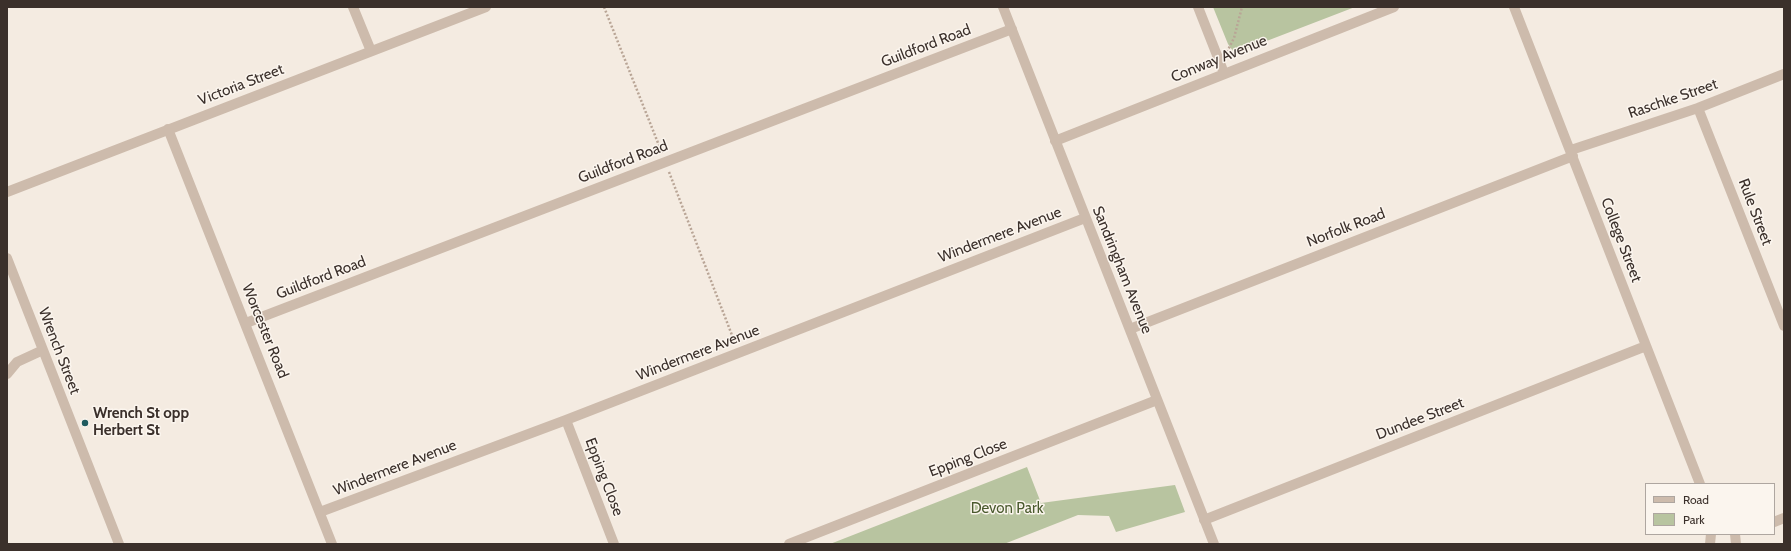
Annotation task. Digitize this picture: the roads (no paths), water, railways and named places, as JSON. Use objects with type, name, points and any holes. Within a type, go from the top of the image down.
[{"type":"street","points":[[353,7],[371,51]]},
{"type":"street","name":"Victoria Street","points":[[7,192],[486,7]]},
{"type":"street","name":"Sandringham Avenue","points":[[1003,7],[1214,544]]},
{"type":"street","points":[[1198,7],[1224,73]]},
{"type":"street","name":"Conway Avenue","points":[[1055,141],[1394,7]]},
{"type":"street","name":"College Street","points":[[1514,7],[1700,483]]},
{"type":"street","name":"Guildford Road","points":[[246,323],[1012,29]]},
{"type":"street","name":"Raschke Street","points":[[1572,153],[1698,108],[1784,74]]},
{"type":"street","name":"Rule Street","points":[[1698,108],[1784,326]]},
{"type":"street","name":"Worcester Road","points":[[168,129],[246,323],[332,544]]},
{"type":"street","name":"Norfolk Road","points":[[1130,329],[1572,153]]},
{"type":"street","name":"Windermere Avenue","points":[[320,512],[566,420],[1085,218]]},
{"type":"street","name":"Wrench Street","points":[[7,258],[119,544]]},
{"type":"street","name":"Dundee Street","points":[[1204,520],[1646,346]]},
{"type":"street","points":[[7,374],[17,362],[43,350]]},
{"type":"street","name":"Epping Close","points":[[789,544],[1157,400]]},
{"type":"street","name":"Epping Close","points":[[566,420],[614,544]]},
{"type":"place","name":"Wrench St opp Herbert St","points":[[85,423]]},
{"type":"park label","name":"Devon Park","points":[[1007,509]]}]
